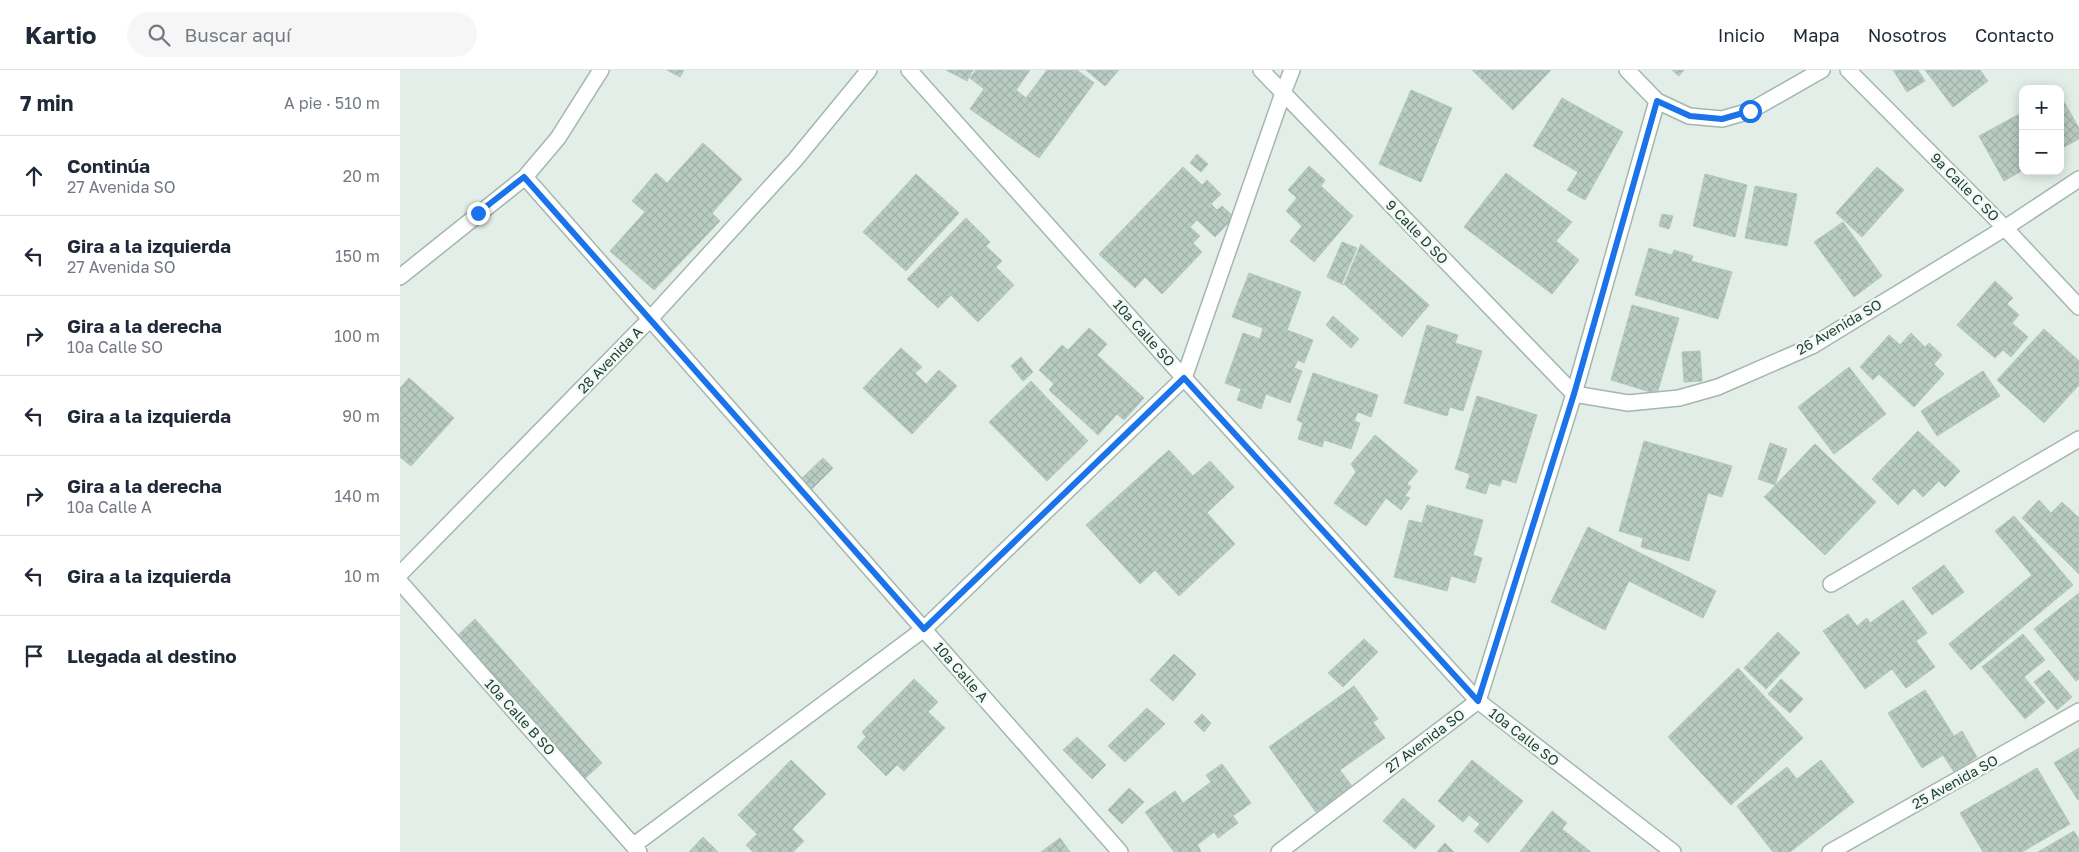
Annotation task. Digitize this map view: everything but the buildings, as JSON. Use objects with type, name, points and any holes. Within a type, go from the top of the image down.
[{"type":"street","points":[[400,278],[524,177],[558,138],[601,70]]},
{"type":"street","name":"28 Avenida A","points":[[400,574],[650,319],[795,160],[870,70]]},
{"type":"street","name":"10a Calle SO","points":[[909,70],[1184,378],[1478,701],[1673,852]]},
{"type":"street","name":"9 Calle D SO","points":[[1261,70],[1574,394]]},
{"type":"street","points":[[636,849],[924,629],[1184,378],[1292,70]]},
{"type":"street","points":[[1627,70],[1657,101],[1690,116],[1722,119],[1750,111],[1822,70]]},
{"type":"street","name":"9a Calle C SO","points":[[1848,70],[2005,228],[2079,307]]},
{"type":"street","name":"27 Avenida SO","points":[[1279,852],[1478,701],[1574,394],[1657,101]]},
{"type":"street","name":"10a Calle A","points":[[524,177],[1120,852]]},
{"type":"street","name":"26 Avenida SO","points":[[1574,394],[1628,403],[1679,398],[1718,388],[1812,346],[2005,228],[2079,179]]},
{"type":"street","points":[[1830,584],[2079,440]]},
{"type":"street","name":"10a Calle B SO","points":[[400,582],[636,849]]},
{"type":"street","name":"25 Avenida SO","points":[[1830,852],[2079,711]]},
{"type":"route","points":[[478,213],[524,177],[924,629],[1184,378],[1478,701],[1574,394],[1657,101],[1690,116],[1722,119],[1750,111]]}]
